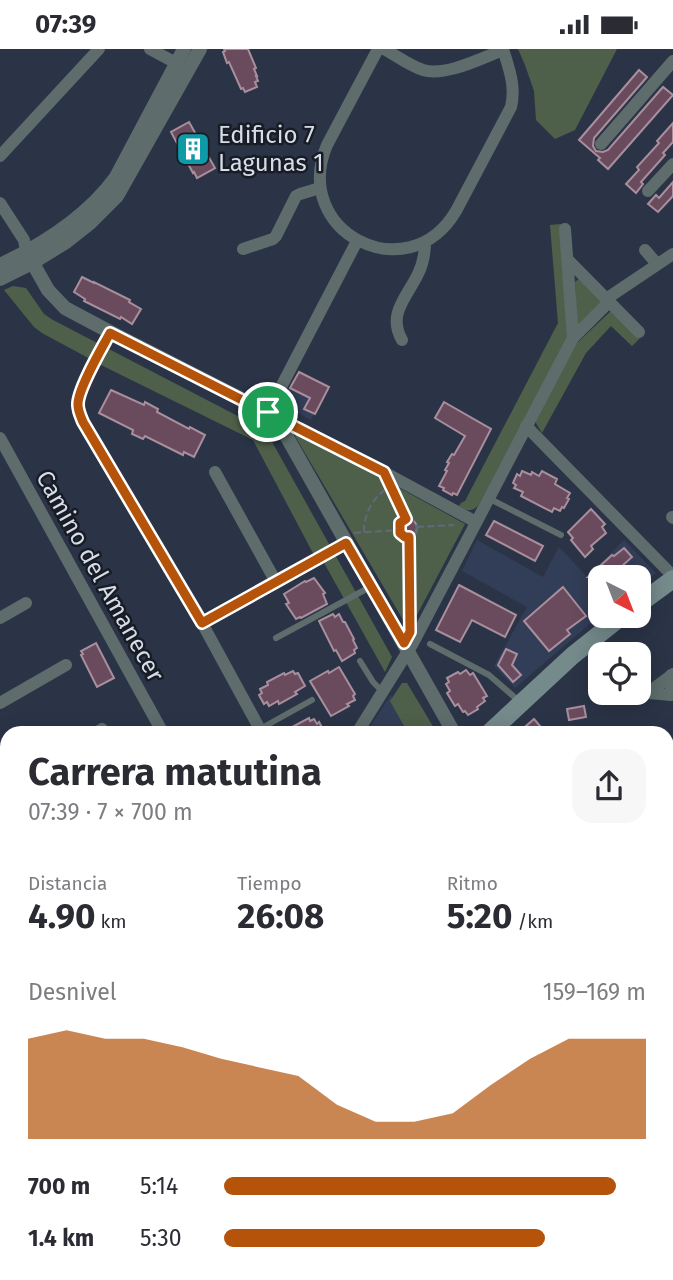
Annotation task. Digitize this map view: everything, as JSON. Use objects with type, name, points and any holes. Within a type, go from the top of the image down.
[{"type":"main road","points":[[651,595],[673,578]]},
{"type":"main road","points":[[496,726],[572,656],[607,628]]},
{"type":"street","points":[[0,156],[99,49]]},
{"type":"street","points":[[150,49],[181,68]]},
{"type":"street","points":[[0,265],[29,257],[74,235],[117,196],[181,68],[184,49]]},
{"type":"street","points":[[181,68],[200,49]]},
{"type":"street","points":[[378,49],[324,153],[320,188],[324,204],[344,231],[357,241],[375,248],[393,250],[425,242],[440,232],[452,219],[511,107],[514,92],[503,50],[445,71],[434,72],[417,68],[384,49]]},
{"type":"street","points":[[601,144],[673,61]]},
{"type":"street","points":[[648,191],[672,161]]},
{"type":"street","points":[[243,249],[273,239],[296,196],[320,188]]},
{"type":"street","points":[[0,203],[23,240],[29,257],[48,290],[58,302],[110,333],[384,472],[472,520]]},
{"type":"street","points":[[565,229],[573,338]]},
{"type":"street","points":[[271,414],[357,241]]},
{"type":"street","points":[[402,340],[396,326],[397,314],[421,266],[425,242]]},
{"type":"street","points":[[645,250],[657,264]]},
{"type":"street","points":[[362,726],[384,692],[472,520],[488,498],[573,338],[608,300],[673,254]]},
{"type":"street","points":[[0,279],[29,257]]},
{"type":"street","points":[[568,260],[639,332]]},
{"type":"street","points":[[110,333],[81,391],[78,410],[202,623],[258,726]]},
{"type":"street","points":[[271,414],[450,726]]},
{"type":"street","points":[[527,426],[673,578]]},
{"type":"street","name":"Camino del Amanecer","points":[[0,438],[159,726]]},
{"type":"street","points":[[215,472],[276,582]]},
{"type":"street","points":[[202,623],[276,582],[344,538]]},
{"type":"street","points":[[0,618],[26,603]]},
{"type":"street","points":[[0,703],[66,665]]},
{"type":"lane","points":[[488,498],[561,534]]},
{"type":"lane","points":[[276,638],[371,586]]},
{"type":"lane","points":[[430,644],[489,675],[520,703]]},
{"type":"lane","points":[[360,660],[373,682],[384,692]]},
{"type":"lane","points":[[269,726],[312,699]]},
{"type":"path","points":[[384,472],[406,519]]},
{"type":"path","points":[[364,532],[372,499],[390,487]]},
{"type":"path","points":[[406,519],[414,520],[417,527],[415,534],[409,537],[402,535],[399,530],[400,523],[406,519]]},
{"type":"path","points":[[417,527],[466,524],[472,520]]},
{"type":"path","points":[[344,538],[364,532],[399,530]]},
{"type":"path","points":[[406,647],[410,632],[409,537]]},
{"type":"shaded area","points":[[298,372],[329,387],[311,420],[281,404]]},
{"type":"shaded area","points":[[477,540],[543,577],[559,547],[588,576],[588,625],[515,688],[494,666],[527,607],[462,571]]},
{"type":"shaded area","points":[[624,540],[648,565],[599,565]]},
{"type":"shaded area","points":[[391,695],[410,726],[371,726]]},
{"type":"green space","points":[[518,49],[617,49],[575,130],[555,139],[536,120],[534,91]]},
{"type":"green space","points":[[561,224],[571,332],[478,506],[467,510],[459,506],[465,501],[558,323],[550,225]]},
{"type":"green space","points":[[580,278],[603,301],[577,330],[575,282]]},
{"type":"green space","points":[[13,286],[26,288],[44,314],[53,320],[261,428],[271,440],[392,657],[385,672],[323,561],[314,555],[253,440],[42,333],[4,290]]},
{"type":"green space","points":[[612,310],[640,338],[632,346],[611,326],[586,353],[542,433],[536,419],[577,343]]},
{"type":"green space","points":[[299,433],[465,524],[409,630],[295,436]]},
{"type":"green space","points":[[402,683],[407,683],[433,726],[404,726],[390,701]]},
{"type":"building","points":[[224,49],[248,49],[256,68],[257,87],[245,92],[241,89],[229,62],[227,63]]},
{"type":"building","points":[[639,70],[647,77],[594,138],[593,146],[596,151],[608,150],[663,87],[673,95],[608,169],[598,160],[600,158],[579,140]]},
{"type":"building","name":"Edificio 7 Lagunas 1","points":[[189,122],[215,168],[197,178],[171,132]]},
{"type":"building","points":[[673,123],[673,142],[641,182],[643,184],[636,193],[626,184]]},
{"type":"building","points":[[673,182],[673,196],[658,212],[648,204],[656,195],[659,198]]},
{"type":"building","points":[[82,277],[130,300],[129,302],[141,309],[132,324],[84,301],[85,299],[74,292]]},
{"type":"building","points":[[299,372],[329,387],[315,414],[304,409],[310,398],[290,388]]},
{"type":"building","points":[[111,390],[144,405],[145,402],[158,409],[157,412],[205,435],[194,457],[184,452],[183,455],[145,436],[143,439],[132,434],[133,430],[99,413]]},
{"type":"building","points":[[444,402],[491,429],[457,495],[452,495],[439,486],[447,471],[447,462],[465,436],[435,418]]},
{"type":"building","points":[[522,471],[539,476],[542,471],[557,479],[555,484],[570,493],[564,508],[560,511],[554,508],[552,512],[521,496],[523,492],[514,488],[516,485],[513,483],[517,474],[520,476]]},
{"type":"building","points":[[591,509],[605,524],[602,527],[606,533],[591,546],[593,549],[585,557],[568,532]]},
{"type":"building","points":[[404,519],[412,519],[417,528],[415,535],[404,537],[399,532],[399,524]]},
{"type":"building","points":[[494,521],[543,546],[535,561],[486,535]]},
{"type":"building","points":[[624,548],[632,557],[623,565],[601,565]]},
{"type":"building","points":[[314,578],[325,593],[323,594],[327,604],[296,619],[286,604],[289,603],[284,594]]},
{"type":"building","points":[[459,585],[516,615],[505,637],[472,620],[460,642],[436,630]]},
{"type":"building","points":[[563,587],[586,616],[567,630],[570,634],[549,651],[524,621]]},
{"type":"building","points":[[333,614],[335,617],[339,614],[345,622],[357,648],[355,653],[342,661],[319,621]]},
{"type":"building","points":[[96,643],[114,678],[97,687],[81,655],[81,651]]},
{"type":"building","points":[[506,649],[517,654],[512,665],[521,675],[513,682],[498,665]]},
{"type":"building","points":[[339,667],[355,694],[355,700],[331,716],[310,681]]},
{"type":"building","points":[[466,670],[470,675],[473,673],[487,696],[483,698],[485,701],[478,709],[468,715],[458,704],[455,706],[447,693],[450,691],[446,684],[449,682],[447,678]]},
{"type":"building","points":[[293,671],[298,673],[305,686],[279,704],[278,701],[269,706],[267,702],[264,704],[259,695],[262,693],[260,689],[268,685],[267,682]]},
{"type":"building","points":[[584,706],[586,717],[569,720],[567,709]]},
{"type":"building","points":[[309,718],[310,721],[314,719],[317,724],[319,722],[321,726],[294,726]]},
{"type":"building","points":[[534,719],[540,726],[526,726]]},
{"type":"place","name":"Edificio 7 Lagunas 1","points":[[193,149]]},
{"type":"route","points":[[110,333],[268,412],[384,472],[406,519],[400,523],[400,533],[409,537],[410,632],[404,643],[346,543],[202,623],[83,422],[77,403],[110,333]]}]
